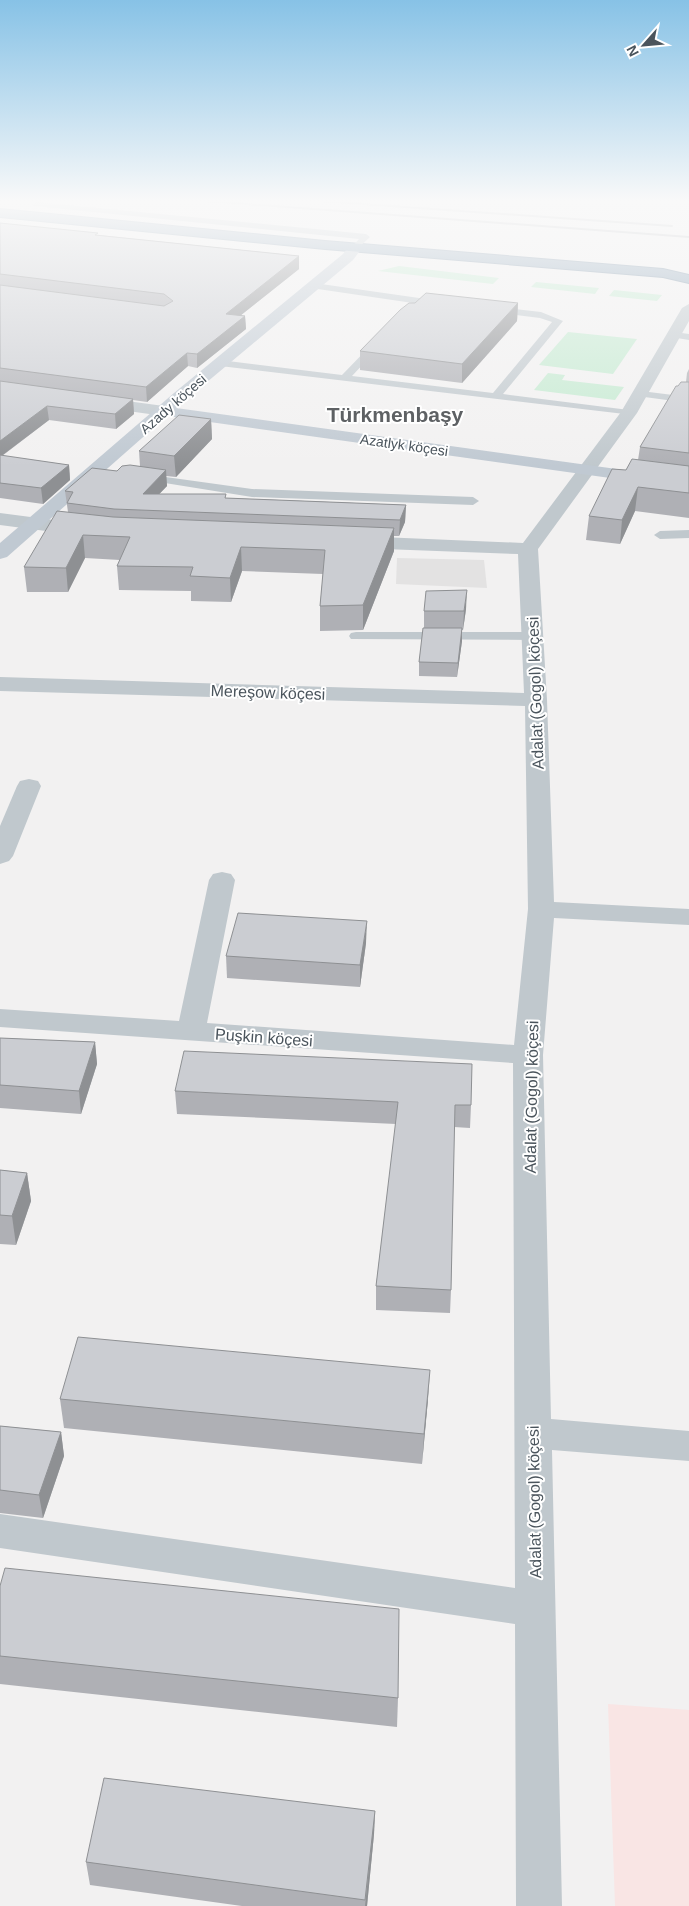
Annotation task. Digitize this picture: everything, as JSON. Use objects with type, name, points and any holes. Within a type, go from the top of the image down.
[{"type":"main road","name":"Azady köçesi","points":[[0,553],[220,363],[310,289]]},
{"type":"main road","name":"Azatlyk köçesi","points":[[164,411],[584,471],[689,484]]},
{"type":"street","points":[[341,542],[528,549],[635,404],[682,336],[689,308]]},
{"type":"street","name":"Azatlyk köçesi","points":[[77,399],[164,411]]},
{"type":"street","points":[[0,519],[106,532]]},
{"type":"street","name":"Adalat (Gogol) köçesi","points":[[528,549],[536,700],[541,909],[528,1055],[539,1906]]},
{"type":"street","name":"Mereşow köçesi","points":[[0,684],[536,700]]},
{"type":"street","points":[[0,856],[29,786]]},
{"type":"street","points":[[191,1032],[222,880]]},
{"type":"street","points":[[541,909],[689,917]]},
{"type":"street","name":"Puşkin köçesi","points":[[0,1018],[528,1055]]},
{"type":"street","points":[[533,1433],[689,1446]]},
{"type":"street","points":[[0,1532],[535,1609]]},
{"type":"lane","points":[[334,289],[452,305]]},
{"type":"lane","points":[[410,313],[423,302]]},
{"type":"lane","points":[[482,308],[558,320],[495,397]]},
{"type":"lane","points":[[344,379],[383,337]]},
{"type":"lane","points":[[220,363],[495,397],[635,404],[689,400]]},
{"type":"lane","points":[[96,471],[116,473]]},
{"type":"lane","points":[[135,476],[252,493],[473,501]]},
{"type":"lane","points":[[660,535],[689,534]]},
{"type":"lane","points":[[356,636],[533,636]]},
{"type":"shaded area","points":[[397,558],[484,560],[487,588],[396,584]]},
{"type":"shaded area","points":[[608,1704],[689,1710],[689,1906],[615,1906]]},
{"type":"green space","points":[[549,289],[598,289],[595,294]]},
{"type":"green space","points":[[614,290],[662,295],[657,301],[609,296]]},
{"type":"green space","points":[[568,332],[637,339],[613,374],[539,365]]},
{"type":"green space","points":[[548,373],[565,375],[562,380],[624,387],[615,400],[534,390]]},
{"type":"building","points":[[0,289],[31,289],[164,306],[173,301],[164,294],[123,289],[258,289],[226,314],[245,316],[197,354],[187,353],[146,387],[0,368]]},
{"type":"building","points":[[426,293],[518,303],[462,364],[360,351],[400,310],[409,303],[415,303]]},
{"type":"building","points":[[0,381],[133,399],[115,414],[47,406],[0,441]]},
{"type":"building","points":[[681,382],[689,382],[689,453],[640,447],[676,386]]},
{"type":"building","points":[[179,415],[211,419],[174,456],[139,451]]},
{"type":"building","points":[[0,455],[69,465],[41,488],[0,483]]},
{"type":"building","points":[[632,459],[689,466],[689,493],[638,487],[622,520],[589,516],[612,469],[626,470]]},
{"type":"building","points":[[130,465],[166,470],[143,494],[226,494],[225,498],[406,505],[400,520],[114,509],[67,503],[73,492],[65,491],[92,468],[117,471],[122,466]]},
{"type":"building","points":[[57,511],[113,517],[394,528],[363,605],[320,606],[325,550],[241,547],[230,578],[190,576],[193,567],[117,566],[130,537],[83,535],[66,568],[24,567]]},
{"type":"building","points":[[467,590],[464,611],[424,611],[426,591]]},
{"type":"building","points":[[423,628],[462,628],[458,663],[419,662]]},
{"type":"building","points":[[238,913],[367,921],[360,965],[226,956]]},
{"type":"building","points":[[0,1038],[95,1042],[79,1091],[0,1085]]},
{"type":"building","points":[[184,1051],[472,1064],[471,1105],[455,1105],[451,1290],[376,1286],[398,1102],[175,1091]]},
{"type":"building","points":[[0,1170],[27,1173],[12,1216],[0,1215]]},
{"type":"building","points":[[78,1337],[430,1370],[424,1434],[60,1399]]},
{"type":"building","points":[[0,1426],[61,1432],[39,1495],[0,1490]]},
{"type":"building","points":[[5,1568],[399,1609],[398,1698],[0,1656],[0,1586]]},
{"type":"building","points":[[104,1778],[375,1811],[365,1900],[86,1862]]},
{"type":"district","name":"Türkmenbaşy","points":[[395,415]]}]
